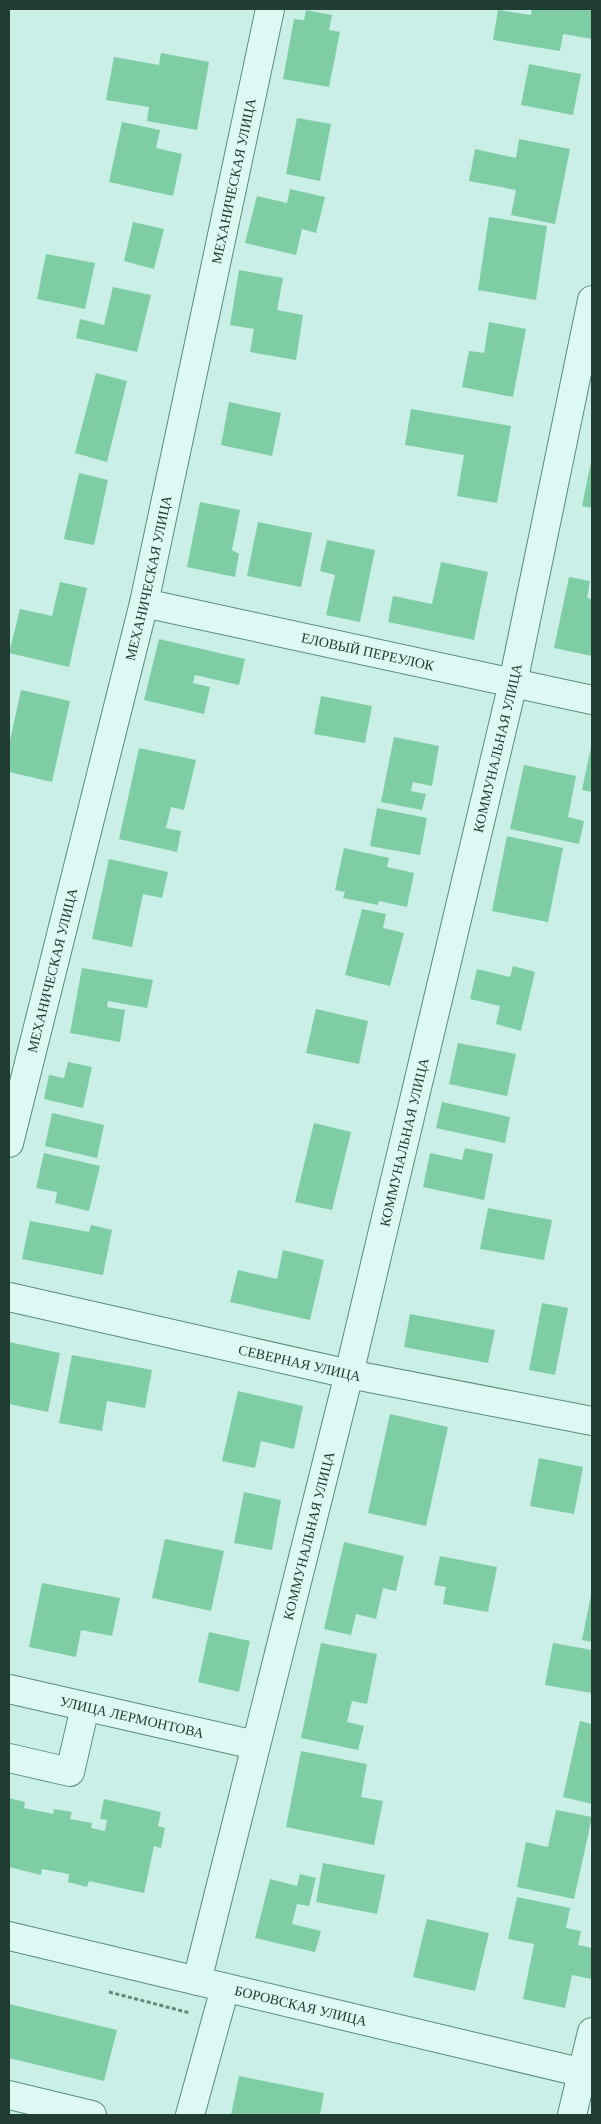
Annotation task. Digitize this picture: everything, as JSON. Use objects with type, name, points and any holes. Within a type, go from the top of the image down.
[{"type":"street","name":"МЕХАНИЧЕСКАЯ УЛИЦА","points":[[9,1143],[144,603],[270,9]]},
{"type":"street","name":"КОММУНАЛЬНАЯ УЛИЦА","points":[[196,1981],[349,1374],[513,683],[592,300]]},
{"type":"street","name":"ЕЛОВЫЙ ПЕРЕУЛОК","points":[[144,603],[592,700]]},
{"type":"street","name":"СЕВЕРНАЯ УЛИЦА","points":[[9,1296],[349,1374],[592,1421]]},
{"type":"street","name":"УЛИЦА ЛЕРМОНТОВА","points":[[9,1690],[255,1745]]},
{"type":"street","points":[[9,1758],[70,1772],[85,1707]]},
{"type":"street","name":"БОРОВСКАЯ УЛИЦА","points":[[9,1936],[588,2074]]},
{"type":"street","points":[[190,2115],[225,1988]]},
{"type":"street","points":[[572,2115],[588,2074],[592,2032]]},
{"type":"street","points":[[9,2094],[92,2115]]},
{"type":"path","points":[[103,1991],[216,2020]]},
{"type":"building","points":[[532,9],[592,9],[592,39],[563,34],[560,51],[493,40],[498,10],[531,15]]},
{"type":"building","points":[[306,10],[332,15],[329,30],[340,32],[329,87],[283,79],[294,19],[304,20]]},
{"type":"building","points":[[161,53],[209,62],[197,130],[147,121],[149,107],[106,100],[114,57],[159,65]]},
{"type":"building","points":[[529,64],[581,74],[573,115],[521,105]]},
{"type":"building","points":[[297,118],[331,124],[320,181],[286,174]]},
{"type":"building","points":[[122,122],[160,130],[156,148],[182,154],[173,196],[109,182]]},
{"type":"building","points":[[519,139],[570,149],[555,224],[511,215],[516,190],[469,181],[475,149],[516,158]]},
{"type":"building","points":[[290,189],[325,197],[316,233],[302,229],[296,255],[245,243],[257,196],[287,203]]},
{"type":"building","points":[[489,217],[547,226],[536,300],[478,290]]},
{"type":"building","points":[[133,222],[164,229],[154,269],[124,261]]},
{"type":"building","points":[[46,254],[95,263],[85,309],[37,299]]},
{"type":"building","points":[[239,270],[283,278],[277,310],[303,315],[296,360],[250,352],[254,329],[230,325]]},
{"type":"building","points":[[113,287],[151,295],[137,352],[76,338],[80,319],[104,325]]},
{"type":"building","points":[[489,322],[526,329],[513,397],[462,387],[469,351],[484,353]]},
{"type":"building","points":[[96,373],[127,381],[107,462],[75,453]]},
{"type":"building","points":[[229,402],[281,413],[272,456],[221,445]]},
{"type":"building","points":[[411,409],[511,426],[497,503],[457,496],[464,455],[405,445]]},
{"type":"building","points":[[592,462],[592,508],[582,506]]},
{"type":"building","points":[[79,473],[108,480],[94,545],[64,539]]},
{"type":"building","points":[[200,502],[240,510],[232,550],[239,554],[235,577],[187,567]]},
{"type":"building","points":[[258,522],[312,533],[301,587],[247,576]]},
{"type":"building","points":[[327,540],[375,550],[360,622],[326,615],[335,575],[320,571]]},
{"type":"building","points":[[441,562],[488,572],[474,640],[388,622],[393,596],[432,604]]},
{"type":"building","points":[[569,577],[590,581],[587,598],[592,599],[592,656],[554,648]]},
{"type":"building","points":[[60,582],[87,588],[69,667],[9,653],[20,609],[52,616]]},
{"type":"building","points":[[159,639],[245,659],[239,685],[195,675],[193,683],[210,687],[204,714],[144,700]]},
{"type":"building","points":[[21,690],[70,701],[52,782],[9,772],[9,745]]},
{"type":"building","points":[[321,696],[372,706],[365,743],[314,734]]},
{"type":"building","points":[[394,737],[439,746],[432,786],[413,782],[411,791],[426,794],[422,810],[381,802]]},
{"type":"building","points":[[592,747],[592,792],[582,790]]},
{"type":"building","points":[[139,748],[196,760],[184,810],[171,807],[166,828],[181,831],[177,852],[119,839]]},
{"type":"building","points":[[524,765],[576,776],[568,817],[584,821],[579,844],[510,829]]},
{"type":"building","points":[[377,808],[427,818],[420,855],[370,846]]},
{"type":"building","points":[[507,836],[563,848],[548,922],[492,911]]},
{"type":"building","points":[[344,848],[389,858],[387,867],[414,873],[407,907],[379,901],[378,905],[343,898],[345,892],[335,890]]},
{"type":"building","points":[[109,859],[168,872],[162,898],[143,894],[132,947],[92,939]]},
{"type":"building","points":[[362,909],[386,914],[383,928],[404,933],[390,986],[345,975]]},
{"type":"building","points":[[513,966],[535,972],[521,1031],[496,1024],[500,1006],[470,999],[477,969],[510,977]]},
{"type":"building","points":[[82,968],[153,980],[147,1008],[108,1001],[107,1007],[125,1010],[120,1042],[70,1033]]},
{"type":"building","points":[[316,1009],[368,1021],[359,1064],[306,1053]]},
{"type":"building","points":[[458,1043],[516,1054],[507,1096],[449,1084]]},
{"type":"building","points":[[68,1062],[92,1067],[83,1108],[44,1099],[49,1075],[64,1078]]},
{"type":"building","points":[[442,1102],[510,1117],[505,1143],[436,1128]]},
{"type":"building","points":[[52,1113],[104,1125],[97,1158],[45,1146]]},
{"type":"building","points":[[314,1123],[351,1132],[332,1210],[295,1202]]},
{"type":"building","points":[[465,1148],[493,1154],[484,1200],[423,1187],[430,1153],[462,1160]]},
{"type":"building","points":[[44,1153],[100,1166],[89,1211],[55,1203],[57,1192],[36,1188]]},
{"type":"building","points":[[488,1208],[552,1220],[544,1260],[480,1249]]},
{"type":"building","points":[[30,1221],[89,1232],[91,1225],[112,1230],[103,1275],[22,1259]]},
{"type":"building","points":[[283,1250],[324,1260],[310,1320],[230,1302],[238,1270],[277,1279]]},
{"type":"building","points":[[542,1303],[568,1308],[555,1375],[529,1370]]},
{"type":"building","points":[[410,1314],[495,1330],[488,1363],[404,1347]]},
{"type":"building","points":[[9,1342],[60,1353],[48,1412],[9,1404]]},
{"type":"building","points":[[72,1355],[152,1370],[145,1408],[107,1401],[102,1431],[59,1423]]},
{"type":"building","points":[[238,1391],[303,1406],[294,1449],[261,1441],[255,1468],[222,1461]]},
{"type":"building","points":[[390,1414],[448,1427],[426,1526],[368,1513]]},
{"type":"building","points":[[539,1458],[583,1467],[574,1514],[530,1506]]},
{"type":"building","points":[[244,1492],[281,1500],[272,1550],[234,1543]]},
{"type":"building","points":[[165,1539],[224,1551],[211,1611],[152,1598]]},
{"type":"building","points":[[344,1542],[404,1556],[396,1591],[383,1588],[376,1619],[356,1614],[351,1635],[324,1629]]},
{"type":"building","points":[[440,1556],[497,1567],[488,1612],[443,1604],[446,1587],[434,1585]]},
{"type":"building","points":[[42,1583],[120,1598],[112,1636],[81,1630],[76,1657],[29,1647]]},
{"type":"building","points":[[592,1595],[592,1642],[582,1640]]},
{"type":"building","points":[[209,1632],[250,1641],[239,1692],[198,1682]]},
{"type":"building","points":[[321,1643],[377,1654],[367,1704],[352,1701],[347,1722],[364,1726],[358,1750],[301,1738]]},
{"type":"building","points":[[553,1643],[592,1650],[592,1693],[545,1685]]},
{"type":"building","points":[[580,1721],[592,1724],[592,1804],[563,1797]]},
{"type":"building","points":[[301,1751],[367,1764],[361,1797],[383,1801],[374,1845],[286,1827]]},
{"type":"building","points":[[9,1798],[25,1802],[24,1808],[53,1814],[54,1809],[72,1812],[70,1819],[92,1823],[91,1828],[105,1831],[107,1820],[100,1819],[104,1799],[161,1812],[158,1826],[165,1828],[161,1848],[154,1846],[144,1893],[89,1881],[87,1887],[68,1882],[69,1874],[42,1869],[41,1875],[9,1867]]},
{"type":"building","points":[[556,1810],[592,1817],[574,1899],[517,1887],[526,1842],[548,1847]]},
{"type":"building","points":[[323,1863],[385,1875],[377,1914],[316,1902]]},
{"type":"building","points":[[300,1874],[316,1878],[309,1906],[297,1904],[292,1924],[321,1931],[315,1952],[255,1938],[270,1879],[297,1886]]},
{"type":"building","points":[[517,1897],[570,1908],[566,1928],[581,1931],[578,1945],[592,1948],[591,1979],[572,1975],[565,2008],[523,1999],[534,1944],[508,1939]]},
{"type":"building","points":[[427,1919],[489,1933],[475,1991],[413,1977]]},
{"type":"building","points":[[9,2004],[117,2030],[104,2081],[9,2058]]},
{"type":"building","points":[[239,2076],[324,2093],[320,2115],[231,2115]]}]
